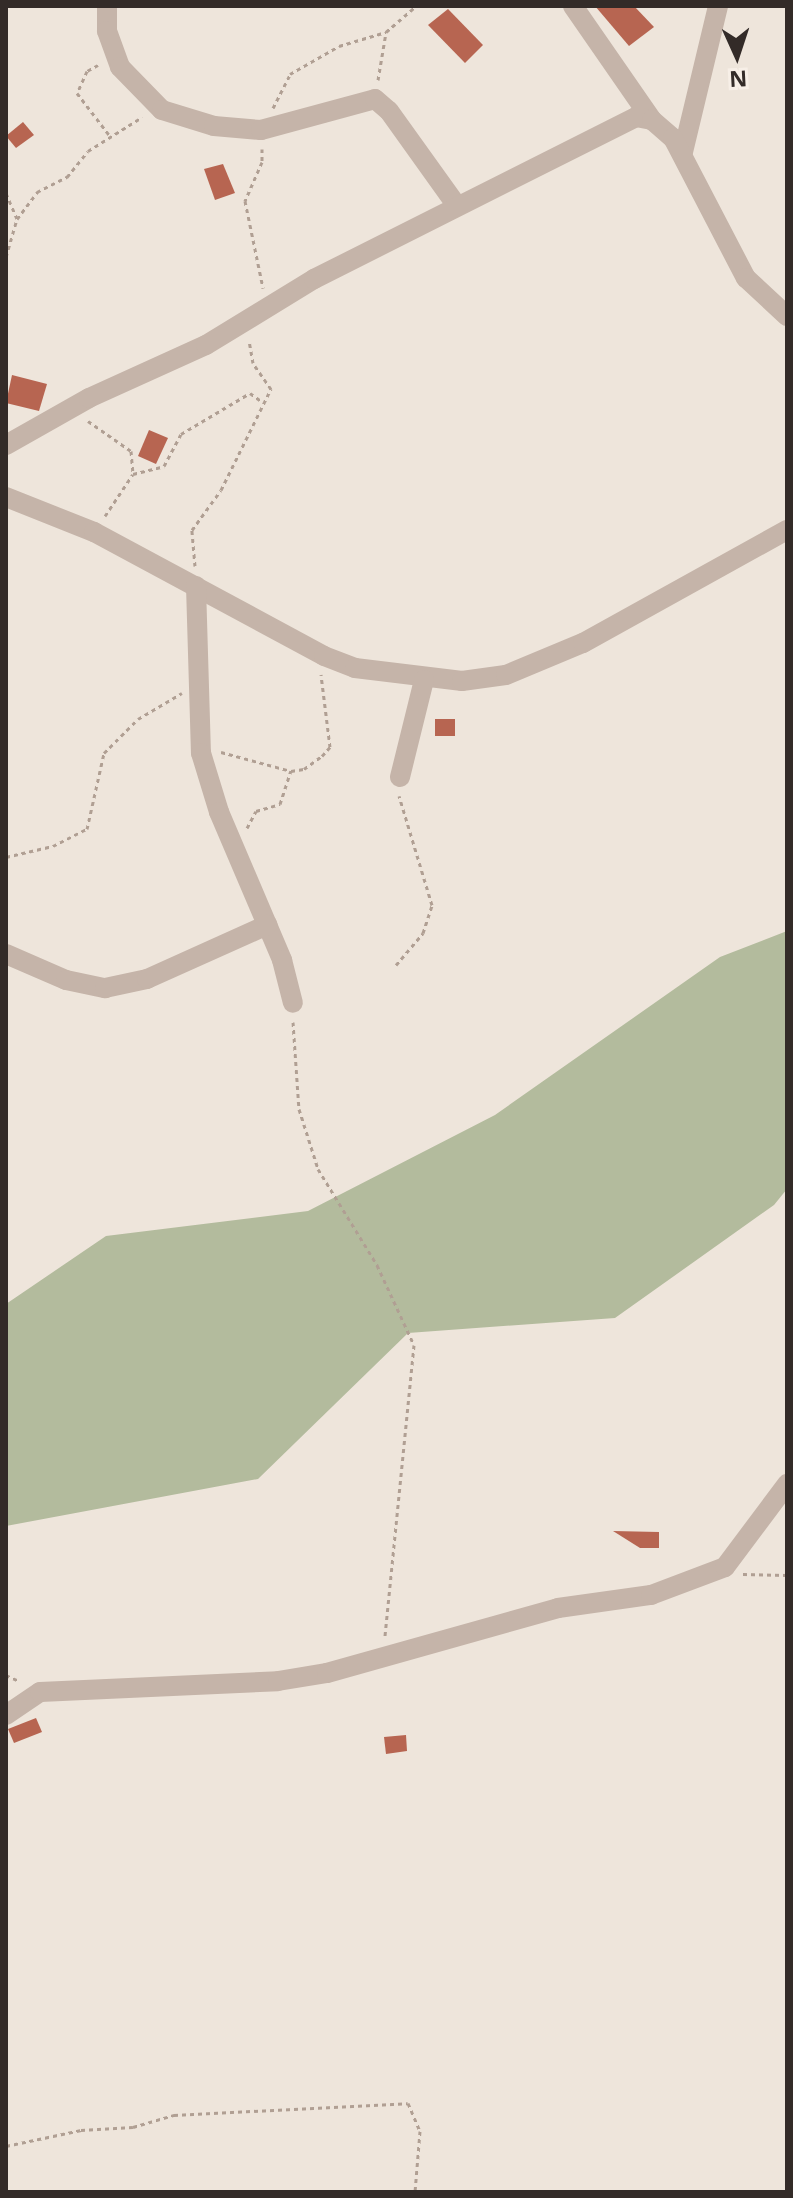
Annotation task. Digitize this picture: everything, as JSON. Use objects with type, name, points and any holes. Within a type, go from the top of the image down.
[{"type":"street","points":[[573,6],[652,120],[683,152],[746,278],[787,316]]},
{"type":"street","points":[[683,152],[718,6]]},
{"type":"street","points":[[107,8],[113,56],[151,103],[199,123],[261,130],[375,99],[389,111],[457,206]]},
{"type":"street","points":[[6,445],[68,409],[196,350],[267,307],[615,125],[636,117],[652,120]]},
{"type":"street","points":[[6,497],[94,532],[324,656],[355,668],[424,680],[477,679],[542,662],[677,595],[787,530]]},
{"type":"street","points":[[196,586],[201,753],[219,812],[267,925],[293,1003]]},
{"type":"street","points":[[400,777],[424,680]]},
{"type":"street","points":[[6,954],[66,980],[105,988],[147,979],[267,925]]},
{"type":"street","points":[[6,1715],[40,1692],[278,1681],[383,1658],[558,1608],[651,1595],[725,1567],[787,1484]]},
{"type":"path","points":[[267,307],[245,201],[262,162],[261,130],[290,74],[339,46],[386,32],[416,6]]},
{"type":"path","points":[[375,99],[386,32]]},
{"type":"path","points":[[110,136],[77,93],[87,71],[113,56]]},
{"type":"path","points":[[6,257],[17,219],[37,192],[67,177],[88,151],[143,116],[151,103]]},
{"type":"path","points":[[6,193],[17,219]]},
{"type":"path","points":[[196,586],[192,530],[221,490],[262,401],[271,389],[253,363],[245,321]]},
{"type":"path","points":[[133,474],[164,466],[181,434],[221,407],[250,393],[262,401]]},
{"type":"path","points":[[68,409],[131,451],[133,474],[94,532]]},
{"type":"path","points":[[201,753],[217,751],[291,771],[304,769],[330,747],[320,699],[324,656]]},
{"type":"path","points":[[6,857],[53,846],[87,829],[104,753],[160,702],[198,687]]},
{"type":"path","points":[[236,847],[256,811],[280,804],[291,771]]},
{"type":"path","points":[[396,965],[423,933],[432,905],[417,843],[399,799],[400,777]]},
{"type":"path","points":[[293,1003],[299,1109],[318,1169],[377,1265],[414,1345],[383,1658]]},
{"type":"path","points":[[725,1567],[750,1575],[787,1575]]},
{"type":"path","points":[[6,2146],[81,2130],[133,2127],[174,2115],[408,2103],[420,2131],[415,2192]]},
{"type":"green space","points":[[787,931],[787,1189],[774,1205],[615,1318],[408,1333],[258,1479],[6,1526],[6,1304],[106,1236],[308,1211],[495,1115],[720,957]]},
{"type":"building","points":[[595,6],[634,6],[654,27],[629,46]]},
{"type":"building","points":[[448,9],[483,45],[465,63],[428,25]]},
{"type":"building","points":[[23,122],[34,135],[16,148],[6,136]]},
{"type":"building","points":[[223,164],[235,193],[215,200],[204,169]]},
{"type":"building","points":[[12,375],[47,384],[39,411],[6,403]]},
{"type":"building","points":[[149,430],[168,438],[156,464],[138,456]]},
{"type":"building","points":[[435,719],[455,719],[455,736],[435,736]]},
{"type":"building","points":[[613,1531],[659,1532],[659,1548],[640,1548]]},
{"type":"building","points":[[36,1718],[42,1732],[14,1743],[8,1729]]},
{"type":"building","points":[[406,1735],[407,1751],[386,1754],[384,1737]]}]
